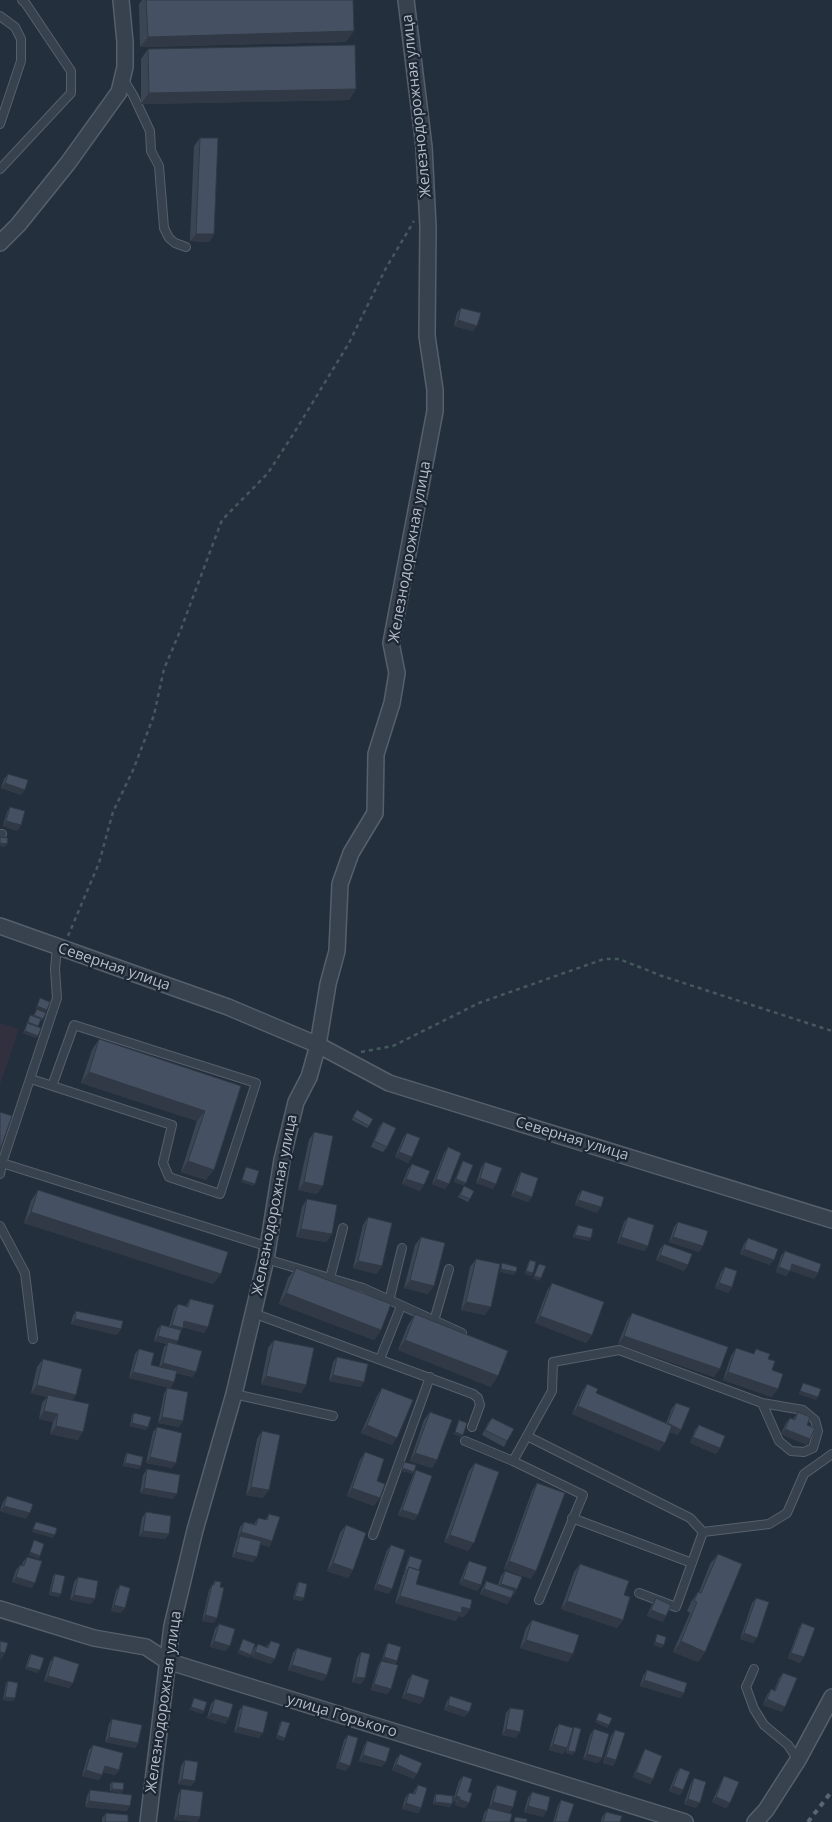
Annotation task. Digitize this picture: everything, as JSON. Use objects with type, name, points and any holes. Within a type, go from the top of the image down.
[{"type":"street","points":[[0,243],[18,225],[68,163],[119,92],[125,67],[126,42],[121,0]]},
{"type":"street","name":"Железнодорожная улица","points":[[148,1822],[172,1626],[195,1530],[234,1394],[267,1253],[282,1160],[296,1102],[309,1077],[318,1046],[328,984],[337,951],[340,884],[351,853],[375,813],[376,754],[392,702],[397,673],[391,642],[435,411],[436,390],[427,336],[428,226],[424,147],[406,0]]},
{"type":"street","name":"Северная улица","points":[[0,926],[228,1007],[318,1046],[389,1083],[832,1220]]},
{"type":"street","name":"улица Горького","points":[[0,1609],[94,1638],[146,1647],[167,1661],[645,1816],[685,1822]]},
{"type":"street","points":[[755,1822],[766,1810],[798,1760],[832,1697]]},
{"type":"lane","points":[[0,169],[71,93],[71,71],[22,0]]},
{"type":"lane","points":[[0,16],[15,27],[21,40],[21,61],[0,124]]},
{"type":"lane","points":[[122,78],[133,95],[150,131],[151,151],[160,166],[164,228],[169,238],[175,243],[186,247]]},
{"type":"lane","points":[[0,1174],[57,998],[55,969],[60,948]]},
{"type":"lane","points":[[31,1079],[52,1086],[172,1125],[163,1163],[170,1177],[220,1194],[256,1083],[74,1025],[52,1086]]},
{"type":"lane","points":[[2,1163],[267,1253],[330,1278],[363,1288],[468,1336]]},
{"type":"lane","points":[[0,1226],[25,1273],[33,1339]]},
{"type":"lane","points":[[330,1278],[342,1228]]},
{"type":"lane","points":[[389,1301],[402,1248]]},
{"type":"lane","points":[[434,1322],[449,1269]]},
{"type":"lane","points":[[380,1359],[400,1306]]},
{"type":"lane","points":[[253,1313],[465,1390],[478,1398],[480,1405],[472,1427]]},
{"type":"lane","points":[[513,1462],[552,1392],[553,1362],[619,1350],[762,1403],[803,1410],[815,1420],[818,1431],[812,1448],[804,1452],[791,1451],[779,1441],[762,1403]]},
{"type":"lane","points":[[373,1535],[430,1377]]},
{"type":"lane","points":[[234,1394],[333,1416]]},
{"type":"lane","points":[[527,1436],[690,1518],[703,1532]]},
{"type":"lane","points":[[464,1441],[583,1495],[539,1600]]},
{"type":"lane","points":[[703,1532],[769,1524],[787,1513],[804,1474],[832,1454]]},
{"type":"lane","points":[[572,1518],[692,1563]]},
{"type":"lane","points":[[639,1593],[676,1608],[703,1532]]},
{"type":"lane","points":[[754,1668],[746,1687],[754,1709],[764,1725],[788,1745],[798,1760]]},
{"type":"path","points":[[60,948],[99,863],[114,812],[134,768],[154,715],[164,669],[182,629],[222,520],[268,473],[289,441],[349,343],[386,268],[417,215]]},
{"type":"path","points":[[358,1053],[393,1046],[479,1003],[604,959],[620,959],[662,976],[832,1031]]},
{"type":"shaded area","points":[[0,1023],[19,1029],[0,1084]]},
{"type":"building","points":[[146,0],[353,0],[354,31],[148,37]]},
{"type":"building","points":[[355,45],[356,89],[149,93],[148,49]]},
{"type":"building","points":[[200,138],[218,138],[214,234],[196,234]]},
{"type":"building","points":[[461,308],[481,313],[477,326],[458,320]]},
{"type":"building","points":[[8,774],[28,780],[25,790],[5,783]]},
{"type":"building","points":[[10,807],[25,811],[21,825],[6,821]]},
{"type":"building","points":[[0,837],[8,838],[7,844],[0,843]]},
{"type":"building","points":[[40,998],[50,1002],[47,1010],[37,1006]]},
{"type":"building","points":[[37,1009],[46,1013],[43,1019],[34,1015]]},
{"type":"building","points":[[30,1015],[41,1019],[38,1026],[28,1022]]},
{"type":"building","points":[[27,1023],[41,1028],[38,1036],[25,1031]]},
{"type":"building","points":[[99,1039],[241,1086],[214,1170],[188,1161],[205,1111],[89,1072]]},
{"type":"building","points":[[357,1110],[373,1119],[369,1126],[353,1117]]},
{"type":"building","points":[[0,1112],[12,1116],[0,1150]]},
{"type":"building","points":[[383,1122],[396,1128],[387,1147],[374,1141]]},
{"type":"building","points":[[314,1132],[333,1136],[323,1186],[304,1182]]},
{"type":"building","points":[[407,1133],[420,1138],[412,1157],[399,1152]]},
{"type":"building","points":[[448,1147],[461,1153],[449,1184],[436,1179]]},
{"type":"building","points":[[463,1161],[473,1165],[466,1183],[456,1179]]},
{"type":"building","points":[[485,1162],[502,1168],[496,1184],[480,1178]]},
{"type":"building","points":[[412,1164],[430,1171],[424,1185],[406,1179]]},
{"type":"building","points":[[246,1167],[259,1171],[255,1184],[242,1180]]},
{"type":"building","points":[[521,1172],[538,1178],[532,1197],[515,1191]]},
{"type":"building","points":[[464,1186],[474,1191],[470,1199],[460,1195]]},
{"type":"building","points":[[38,1190],[228,1252],[221,1274],[31,1212]]},
{"type":"building","points":[[582,1190],[604,1197],[601,1207],[578,1200]]},
{"type":"building","points":[[307,1199],[337,1205],[332,1234],[301,1229]]},
{"type":"building","points":[[368,1217],[392,1223],[382,1266],[358,1261]]},
{"type":"building","points":[[628,1217],[654,1225],[648,1246],[621,1237]]},
{"type":"building","points":[[678,1222],[708,1231],[703,1246],[673,1237]]},
{"type":"building","points":[[578,1225],[593,1229],[591,1238],[575,1235]]},
{"type":"building","points":[[421,1237],[445,1243],[434,1286],[410,1280]]},
{"type":"building","points":[[748,1238],[778,1249],[774,1260],[744,1249]]},
{"type":"building","points":[[664,1244],[692,1254],[688,1265],[660,1255]]},
{"type":"building","points":[[785,1251],[821,1264],[818,1273],[792,1264],[790,1271],[779,1267]]},
{"type":"building","points":[[476,1259],[500,1264],[491,1307],[466,1302]]},
{"type":"building","points":[[530,1260],[536,1262],[533,1273],[526,1271]]},
{"type":"building","points":[[502,1263],[517,1267],[516,1272],[501,1269]]},
{"type":"building","points":[[539,1264],[546,1266],[541,1278],[534,1276]]},
{"type":"building","points":[[725,1267],[737,1271],[732,1287],[719,1283]]},
{"type":"building","points":[[296,1268],[391,1304],[381,1330],[286,1293]]},
{"type":"building","points":[[552,1283],[604,1302],[592,1335],[540,1316]]},
{"type":"building","points":[[190,1299],[214,1305],[208,1327],[184,1321],[183,1328],[172,1325],[178,1304],[188,1307]]},
{"type":"building","points":[[76,1311],[123,1321],[121,1329],[75,1319]]},
{"type":"building","points":[[632,1313],[728,1347],[720,1369],[624,1336]]},
{"type":"building","points":[[415,1314],[508,1351],[498,1376],[405,1340]]},
{"type":"building","points":[[161,1325],[181,1330],[178,1341],[158,1336]]},
{"type":"building","points":[[274,1340],[314,1348],[306,1385],[266,1376]]},
{"type":"building","points":[[168,1342],[202,1351],[196,1372],[163,1363]]},
{"type":"building","points":[[736,1348],[754,1354],[756,1349],[770,1354],[768,1359],[775,1361],[772,1370],[783,1374],[778,1389],[728,1372]]},
{"type":"building","points":[[139,1349],[154,1353],[151,1365],[177,1371],[174,1382],[133,1372]]},
{"type":"building","points":[[337,1357],[368,1364],[364,1382],[333,1375]]},
{"type":"building","points":[[43,1359],[82,1369],[76,1395],[37,1385]]},
{"type":"building","points":[[803,1383],[821,1389],[818,1397],[800,1391]]},
{"type":"building","points":[[587,1384],[598,1389],[596,1393],[672,1426],[665,1443],[578,1406]]},
{"type":"building","points":[[167,1388],[188,1392],[183,1421],[162,1417]]},
{"type":"building","points":[[382,1388],[413,1400],[397,1438],[367,1425]]},
{"type":"building","points":[[48,1395],[89,1404],[83,1432],[56,1426],[58,1414],[44,1411]]},
{"type":"building","points":[[676,1403],[690,1408],[681,1430],[668,1423]]},
{"type":"building","points":[[430,1412],[452,1420],[437,1460],[415,1453]]},
{"type":"building","points":[[798,1412],[810,1417],[807,1425],[815,1428],[810,1439],[785,1429],[790,1418],[795,1420]]},
{"type":"building","points":[[134,1413],[151,1417],[148,1427],[132,1423]]},
{"type":"building","points":[[492,1418],[514,1429],[507,1441],[485,1430]]},
{"type":"building","points":[[459,1420],[467,1423],[463,1435],[455,1432]]},
{"type":"building","points":[[699,1425],[725,1436],[720,1448],[693,1437]]},
{"type":"building","points":[[157,1427],[182,1433],[176,1463],[150,1457]]},
{"type":"building","points":[[262,1431],[280,1435],[269,1490],[251,1487]]},
{"type":"building","points":[[365,1452],[384,1459],[377,1481],[385,1484],[380,1498],[352,1488]]},
{"type":"building","points":[[127,1453],[143,1457],[141,1466],[125,1463]]},
{"type":"building","points":[[404,1462],[416,1465],[414,1472],[402,1468]]},
{"type":"building","points":[[475,1463],[499,1472],[474,1543],[450,1535]]},
{"type":"building","points":[[147,1469],[180,1475],[177,1494],[144,1488]]},
{"type":"building","points":[[416,1470],[432,1476],[418,1515],[402,1510]]},
{"type":"building","points":[[537,1483],[565,1493],[536,1571],[509,1561]]},
{"type":"building","points":[[7,1496],[33,1504],[30,1513],[4,1506]]},
{"type":"building","points":[[146,1512],[171,1516],[169,1534],[143,1531]]},
{"type":"building","points":[[269,1514],[280,1517],[272,1541],[241,1532],[244,1522],[256,1525],[258,1518],[267,1520]]},
{"type":"building","points":[[36,1522],[57,1528],[55,1535],[33,1529]]},
{"type":"building","points":[[346,1525],[366,1533],[353,1570],[333,1563]]},
{"type":"building","points":[[240,1536],[261,1541],[257,1557],[236,1552]]},
{"type":"building","points":[[34,1540],[44,1544],[40,1556],[30,1552]]},
{"type":"building","points":[[391,1545],[405,1550],[392,1589],[377,1584]]},
{"type":"building","points":[[718,1554],[742,1564],[705,1652],[681,1641],[697,1602],[694,1601],[698,1592],[701,1593]]},
{"type":"building","points":[[410,1556],[422,1560],[419,1570],[409,1567],[405,1570]]},
{"type":"building","points":[[27,1557],[42,1561],[35,1583],[16,1577],[20,1565],[24,1566]]},
{"type":"building","points":[[469,1561],[487,1567],[481,1585],[463,1579]]},
{"type":"building","points":[[580,1564],[629,1581],[624,1595],[630,1597],[623,1620],[567,1601]]},
{"type":"building","points":[[409,1567],[420,1571],[416,1584],[472,1600],[470,1609],[462,1607],[461,1613],[400,1596]]},
{"type":"building","points":[[505,1571],[522,1577],[517,1589],[501,1584]]},
{"type":"building","points":[[55,1574],[65,1576],[61,1594],[51,1592]]},
{"type":"building","points":[[78,1577],[98,1581],[95,1599],[74,1595]]},
{"type":"building","points":[[215,1581],[221,1582],[220,1587],[224,1588],[217,1618],[205,1615],[212,1585],[214,1585]]},
{"type":"building","points":[[486,1581],[514,1591],[511,1598],[484,1589]]},
{"type":"building","points":[[299,1582],[307,1584],[304,1598],[295,1596]]},
{"type":"building","points":[[120,1585],[130,1588],[125,1608],[114,1605]]},
{"type":"building","points":[[656,1598],[671,1605],[666,1616],[651,1610]]},
{"type":"building","points":[[756,1598],[769,1602],[757,1638],[744,1633]]},
{"type":"building","points":[[532,1620],[579,1635],[573,1654],[526,1640]]},
{"type":"building","points":[[802,1623],[815,1628],[804,1657],[791,1653]]},
{"type":"building","points":[[219,1624],[235,1629],[230,1646],[214,1641]]},
{"type":"building","points":[[657,1634],[666,1637],[664,1645],[655,1642]]},
{"type":"building","points":[[243,1639],[255,1644],[251,1655],[239,1650]]},
{"type":"building","points":[[0,1641],[8,1643],[5,1653],[0,1652]]},
{"type":"building","points":[[271,1641],[280,1644],[275,1659],[255,1652],[258,1644],[268,1648]]},
{"type":"building","points":[[388,1643],[401,1647],[397,1661],[384,1657]]},
{"type":"building","points":[[297,1648],[332,1658],[327,1675],[292,1665]]},
{"type":"building","points":[[361,1652],[370,1654],[365,1678],[356,1677]]},
{"type":"building","points":[[31,1654],[44,1658],[40,1670],[27,1667]]},
{"type":"building","points":[[54,1656],[79,1664],[73,1683],[48,1676]]},
{"type":"building","points":[[381,1661],[398,1665],[391,1689],[374,1684]]},
{"type":"building","points":[[647,1670],[687,1683],[684,1693],[644,1680]]},
{"type":"building","points":[[783,1673],[797,1678],[785,1707],[767,1699],[771,1689],[775,1691]]},
{"type":"building","points":[[412,1674],[429,1680],[424,1698],[406,1693]]},
{"type":"building","points":[[8,1681],[18,1683],[15,1698],[5,1697]]},
{"type":"building","points":[[450,1696],[472,1703],[469,1712],[448,1705]]},
{"type":"building","points":[[194,1698],[207,1702],[204,1711],[191,1707]]},
{"type":"building","points":[[215,1699],[233,1704],[229,1718],[211,1713]]},
{"type":"building","points":[[243,1705],[268,1712],[263,1733],[238,1727]]},
{"type":"building","points":[[510,1708],[524,1710],[520,1732],[506,1729]]},
{"type":"building","points":[[599,1713],[612,1718],[609,1725],[596,1720]]},
{"type":"building","points":[[112,1719],[142,1725],[138,1743],[109,1737]]},
{"type":"building","points":[[282,1721],[290,1723],[285,1738],[277,1735]]},
{"type":"building","points":[[559,1724],[573,1728],[567,1748],[553,1744]]},
{"type":"building","points":[[574,1727],[581,1729],[575,1752],[568,1751]]},
{"type":"building","points":[[594,1729],[609,1734],[602,1758],[587,1754]]},
{"type":"building","points":[[615,1730],[625,1733],[616,1760],[606,1757]]},
{"type":"building","points":[[348,1735],[358,1738],[350,1766],[339,1762]]},
{"type":"building","points":[[367,1741],[390,1748],[386,1762],[363,1755]]},
{"type":"building","points":[[93,1745],[123,1753],[119,1770],[105,1766],[102,1775],[86,1770]]},
{"type":"building","points":[[645,1749],[662,1756],[653,1779],[636,1772]]},
{"type":"building","points":[[400,1754],[422,1763],[417,1774],[396,1764]]},
{"type":"building","points":[[185,1760],[198,1762],[195,1781],[182,1779]]},
{"type":"building","points":[[680,1768],[690,1772],[683,1790],[673,1786]]},
{"type":"building","points":[[463,1776],[472,1779],[468,1792],[472,1793],[469,1803],[456,1796]]},
{"type":"building","points":[[724,1776],[739,1782],[730,1803],[716,1797]]},
{"type":"building","points":[[694,1778],[706,1782],[700,1803],[688,1799]]},
{"type":"building","points":[[112,1782],[124,1783],[123,1790],[112,1789]]},
{"type":"building","points":[[418,1785],[427,1788],[421,1808],[406,1803],[409,1793],[415,1794]]},
{"type":"building","points":[[497,1785],[517,1791],[513,1807],[493,1802]]},
{"type":"building","points":[[181,1789],[203,1792],[200,1817],[178,1815]]},
{"type":"building","points":[[90,1790],[132,1795],[130,1806],[89,1801]]},
{"type":"building","points":[[532,1792],[550,1797],[547,1811],[528,1806]]},
{"type":"building","points":[[436,1794],[453,1796],[452,1804],[435,1802]]},
{"type":"building","points":[[561,1800],[574,1804],[568,1822],[555,1822]]},
{"type":"building","points":[[488,1808],[512,1814],[510,1822],[484,1822]]},
{"type":"building","points":[[606,1812],[622,1816],[620,1822],[603,1822]]},
{"type":"building","points":[[106,1813],[128,1815],[128,1822],[105,1822]]},
{"type":"building","points":[[515,1817],[527,1819],[527,1822],[514,1822]]},
{"type":"railway","points":[[808,1822],[832,1791]]}]
